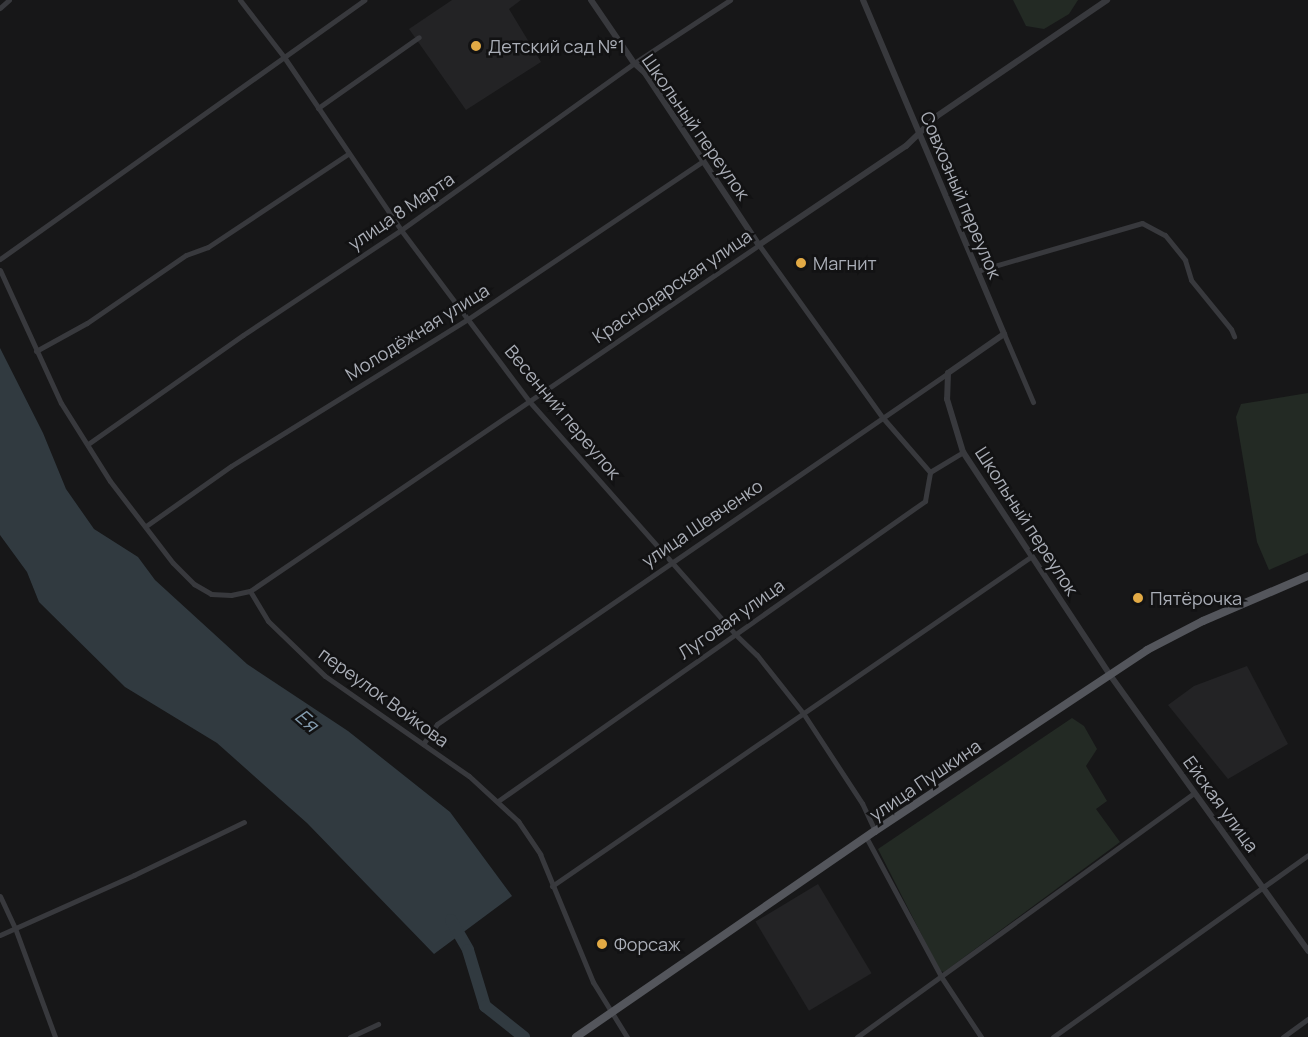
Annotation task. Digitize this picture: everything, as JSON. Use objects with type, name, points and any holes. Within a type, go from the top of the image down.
[{"type":"main road","name":"улица Пушкина","points":[[576,1037],[866,837],[1110,675],[1175,635],[1308,576]]},
{"type":"street","points":[[0,8],[9,0]]},
{"type":"street","name":"Весенний переулок","points":[[240,0],[284,57],[401,230],[529,401],[673,561],[735,634],[758,655],[803,713],[862,803],[875,831]]},
{"type":"street","points":[[0,259],[364,0]]},
{"type":"street","name":"Школьный переулок","points":[[591,0],[634,63],[645,73],[759,245],[883,418],[930,472]]},
{"type":"street","name":"улица 8 Марта","points":[[87,444],[243,335],[401,230],[634,63],[730,0]]},
{"type":"street","name":"Совхозный переулок","points":[[863,0],[1033,402]]},
{"type":"street","name":"Краснодарская улица","points":[[250,591],[906,146],[937,116],[1096,3],[1107,0]]},
{"type":"street","points":[[318,108],[419,37]]},
{"type":"street","points":[[36,351],[87,323],[186,255],[208,247],[348,154]]},
{"type":"street","name":"Молодёжная улица","points":[[146,526],[231,466],[468,319],[703,161]]},
{"type":"street","points":[[978,271],[1142,223],[1165,235],[1185,260],[1191,280],[1231,329],[1234,336]]},
{"type":"street","points":[[0,270],[61,403],[110,481],[173,563],[194,584],[211,594],[231,596],[250,591]]},
{"type":"street","name":"улица Шевченко","points":[[423,744],[436,724],[1004,334]]},
{"type":"street","name":"Школьный переулок","points":[[948,373],[947,399],[963,452],[1110,675]]},
{"type":"street","points":[[930,472],[963,452]]},
{"type":"street","name":"Луговая улица","points":[[498,801],[925,501],[930,472]]},
{"type":"street","points":[[552,886],[1032,556]]},
{"type":"street","name":"переулок Войкова","points":[[250,591],[268,621],[325,676],[423,744],[498,801],[518,821],[540,854],[552,886],[610,1014],[627,1037]]},
{"type":"street","name":"Ейская улица","points":[[1110,675],[1308,951]]},
{"type":"street","points":[[857,1037],[942,978],[1194,793]]},
{"type":"street","points":[[0,935],[134,875],[244,822]]},
{"type":"street","points":[[866,837],[942,978],[981,1037]]},
{"type":"street","points":[[1053,1037],[1308,855]]},
{"type":"street","points":[[0,896],[15,928],[55,1037]]},
{"type":"street","points":[[1282,1037],[1308,1019]]},
{"type":"street","points":[[350,1037],[378,1024]]},
{"type":"shaded area","name":"Детский сад №1","points":[[452,0],[521,0],[509,9],[541,62],[466,110],[409,29]]},
{"type":"shaded area","points":[[1013,0],[1078,0],[1069,14],[1044,29],[1026,26]]},
{"type":"shaded area","points":[[1308,393],[1308,553],[1269,570],[1257,542],[1236,417],[1241,404]]},
{"type":"shaded area","points":[[1247,666],[1288,744],[1228,779],[1168,705],[1194,686]]},
{"type":"shaded area","points":[[1072,718],[1084,726],[1097,749],[1086,766],[1107,801],[1096,809],[1120,842],[944,972],[940,971],[878,849]]},
{"type":"shaded area","points":[[818,884],[872,973],[809,1011],[755,922]]},
{"type":"water","points":[[0,348],[43,433],[66,489],[94,529],[138,557],[155,580],[247,664],[348,731],[450,812],[512,896],[434,954],[307,823],[217,743],[125,687],[39,602],[27,572],[0,535]]},
{"type":"waterway","name":"Ея","points":[[451,920],[468,950],[485,1006],[524,1037]]},
{"type":"place","name":"Детский сад №1","points":[[476,46]]},
{"type":"place","name":"Магнит","points":[[801,263]]},
{"type":"place","name":"Пятёрочка","points":[[1138,598]]},
{"type":"place","name":"Форсаж","points":[[602,944]]}]
